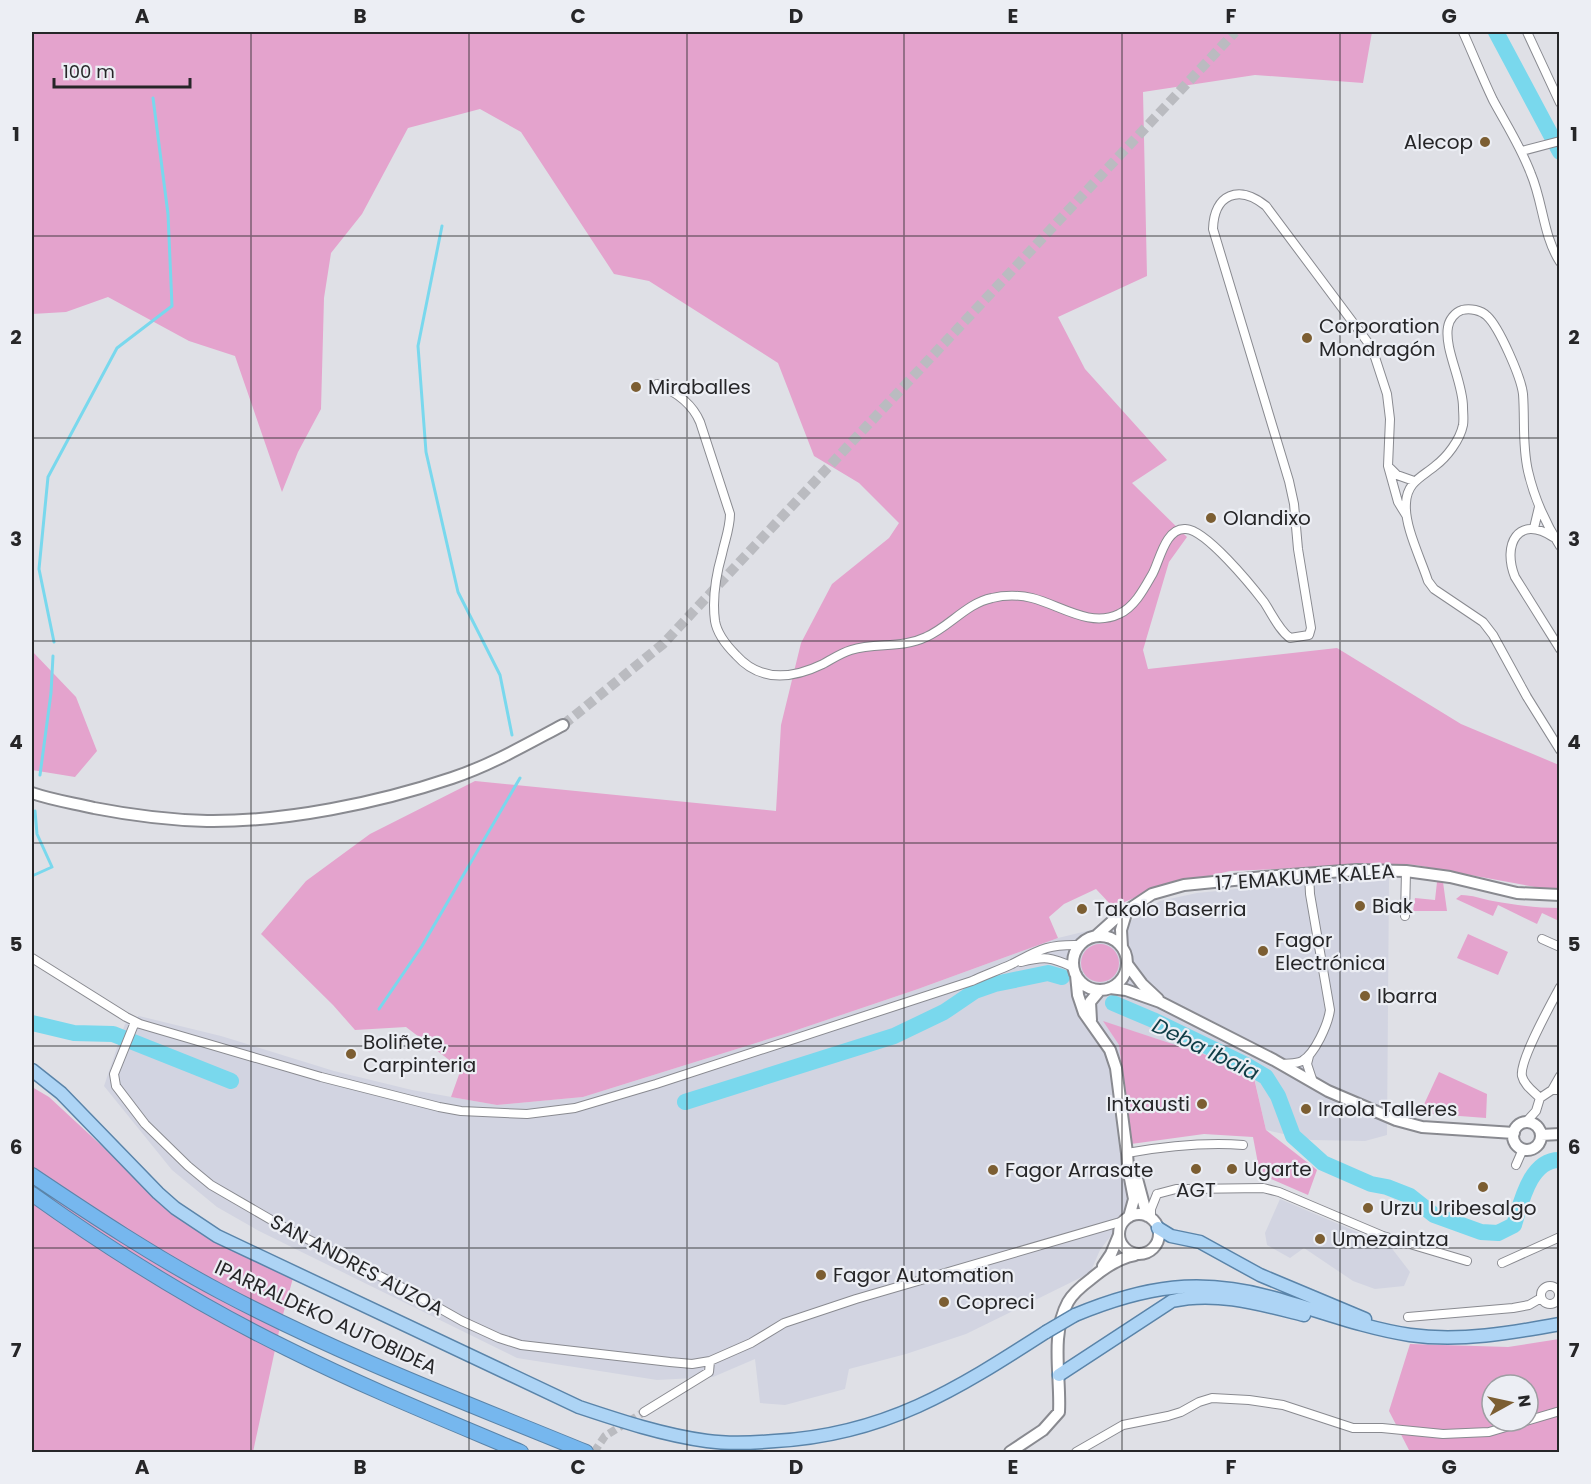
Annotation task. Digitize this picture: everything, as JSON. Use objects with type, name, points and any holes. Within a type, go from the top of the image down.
[{"type":"highway","name":"IPARRALDEKO AUTOBIDEA","points":[[32,1175],[153,1254],[220,1292],[433,1389],[586,1452]]},
{"type":"highway","points":[[32,1194],[147,1271],[287,1349],[365,1386],[521,1452]]},
{"type":"main road","points":[[32,1070],[61,1093],[158,1193],[182,1213],[217,1236],[579,1407],[640,1427],[709,1442],[755,1443],[800,1440],[845,1432],[890,1419],[957,1387],[1075,1315],[1110,1300],[1167,1287],[1194,1286],[1229,1289],[1272,1297],[1346,1320],[1435,1338],[1481,1336],[1560,1324]]},
{"type":"main road","points":[[1152,1221],[1171,1236],[1200,1242],[1260,1275],[1370,1322],[1412,1335]]},
{"type":"main road","points":[[1059,1375],[1172,1301],[1191,1297],[1223,1297],[1313,1317],[1346,1320]]},
{"type":"street","points":[[1463,32],[1483,80],[1522,151],[1539,195],[1548,238],[1560,262]]},
{"type":"street","points":[[1527,32],[1560,103]]},
{"type":"street","points":[[1522,151],[1560,141]]},
{"type":"street","points":[[657,384],[674,392],[697,415],[730,514],[714,594],[716,625],[726,643],[751,669],[767,675],[780,675],[809,670],[850,650],[908,644],[941,630],[976,603],[993,597],[1031,597],[1083,616],[1098,618],[1116,615],[1135,601],[1175,530],[1184,528],[1192,530],[1206,540],[1227,559],[1263,601],[1284,634],[1290,638],[1301,638],[1309,635],[1311,628],[1298,549],[1294,504],[1213,229],[1214,215],[1219,205],[1236,194],[1247,194],[1266,206],[1372,348],[1387,394],[1390,419],[1388,466],[1398,502],[1406,515],[1428,581],[1434,589],[1483,622],[1560,750]]},
{"type":"street","points":[[1406,515],[1407,494],[1414,481],[1435,467],[1449,453],[1463,426],[1463,398],[1448,337],[1448,326],[1455,314],[1461,310],[1481,311],[1494,324],[1519,382],[1522,393],[1528,471],[1554,538],[1560,546]]},
{"type":"street","points":[[1388,466],[1397,475],[1414,481]]},
{"type":"street","points":[[1534,528],[1540,505]]},
{"type":"street","points":[[1554,538],[1534,528],[1522,530],[1513,539],[1509,553],[1511,567],[1529,602],[1560,649]]},
{"type":"street","points":[[32,793],[46,798],[138,815],[207,821],[289,816],[371,801],[454,778],[513,752],[563,725]]},
{"type":"street","name":"17 EMAKUME KALEA","points":[[1096,936],[1141,900],[1168,889],[1285,875],[1309,876],[1322,872],[1366,870],[1406,871],[1517,893],[1560,895]]},
{"type":"street","points":[[1405,916],[1406,871]]},
{"type":"street","points":[[1281,1064],[1303,1060],[1309,1055],[1324,1031],[1330,1010],[1309,876]]},
{"type":"street","points":[[1127,910],[1121,930],[1122,947],[1127,964],[1160,1002]]},
{"type":"street","points":[[1100,1271],[1111,1254],[1122,1222],[1128,1217],[1134,1199],[1116,1068],[1110,1050],[1084,1013],[1078,995],[1075,952],[1084,941],[1096,936],[1110,938],[1122,947]]},
{"type":"street","points":[[1542,939],[1560,947]]},
{"type":"street","points":[[32,958],[135,1022],[321,1077],[461,1111],[526,1114],[575,1108],[656,1084],[972,981],[1043,948],[1080,945]]},
{"type":"street","points":[[1011,964],[1042,957],[1053,958],[1075,971],[1086,986],[1126,990],[1160,1002],[1313,1082],[1371,1110],[1405,1122],[1422,1126],[1514,1133]]},
{"type":"street","points":[[1092,1023],[1090,1002],[1105,988],[1122,978],[1127,964]]},
{"type":"street","points":[[1540,1098],[1525,1084],[1521,1072],[1527,1053],[1560,987]]},
{"type":"street","name":"SAN ANDRES AUZOA","points":[[135,1022],[114,1074],[116,1086],[146,1124],[203,1179],[279,1225],[409,1291],[462,1321],[521,1345],[692,1364],[710,1361],[751,1343],[784,1323],[856,1299],[1120,1222],[1139,1214],[1152,1221]]},
{"type":"street","points":[[1309,1055],[1307,1064],[1313,1082]]},
{"type":"street","points":[[1526,1122],[1538,1127],[1541,1135],[1536,1147],[1523,1149],[1517,1144],[1514,1133],[1518,1125],[1526,1122],[1536,1111],[1540,1098],[1556,1090],[1560,1076]]},
{"type":"street","points":[[1541,1135],[1560,1134]]},
{"type":"street","points":[[1128,1153],[1170,1145],[1213,1142],[1244,1145]]},
{"type":"street","points":[[1516,1165],[1523,1149]]},
{"type":"street","points":[[1010,1452],[1036,1436],[1059,1412],[1058,1342],[1063,1313],[1069,1300],[1100,1271],[1118,1259],[1142,1255],[1154,1248],[1160,1235],[1152,1221],[1128,1153]]},
{"type":"street","points":[[1140,1188],[1157,1194],[1176,1189],[1263,1188],[1285,1193],[1383,1236],[1467,1261]]},
{"type":"street","points":[[1152,1221],[1151,1209],[1157,1194]]},
{"type":"street","points":[[1119,1234],[1123,1247],[1135,1255]]},
{"type":"street","points":[[1502,1263],[1560,1237]]},
{"type":"street","points":[[1549,1286],[1558,1288],[1559,1295],[1554,1303],[1548,1304],[1541,1298],[1544,1288],[1549,1286]]},
{"type":"street","points":[[1408,1317],[1513,1308],[1529,1305],[1541,1298]]},
{"type":"street","name":"SAN ANDRES AUZOA","points":[[644,1412],[709,1372],[710,1361]]},
{"type":"street","points":[[1076,1452],[1122,1425],[1168,1416],[1212,1398],[1249,1400],[1283,1406],[1353,1428],[1382,1428],[1443,1434],[1489,1432],[1560,1411]]},
{"type":"shaded area","points":[[32,32],[1372,32],[1363,83],[1255,75],[1143,92],[1147,276],[1058,317],[1085,369],[1167,460],[1132,483],[1187,537],[1169,562],[1143,650],[1148,669],[1337,648],[1461,724],[1559,765],[1559,890],[1400,864],[1230,871],[1157,888],[1113,907],[1096,889],[1064,904],[1049,917],[1058,938],[791,1032],[583,1097],[497,1105],[451,1097],[461,1069],[406,1027],[355,1030],[261,934],[306,881],[370,834],[475,781],[776,811],[781,725],[801,643],[832,584],[889,538],[899,523],[859,483],[814,456],[778,363],[649,281],[614,274],[521,132],[480,109],[408,128],[362,214],[331,253],[324,298],[321,409],[298,452],[282,492],[235,356],[189,341],[108,297],[66,312],[32,314]]},
{"type":"shaded area","points":[[32,651],[76,697],[97,751],[75,777],[32,770]]},
{"type":"shaded area","points":[[1389,878],[1387,1135],[1365,1141],[1311,1140],[1266,1130],[1254,1077],[1230,1063],[1104,1022],[1119,1045],[1138,1200],[1100,1250],[1090,1273],[966,1334],[906,1354],[849,1369],[845,1389],[785,1405],[760,1403],[755,1359],[713,1377],[657,1380],[517,1358],[259,1231],[217,1207],[172,1170],[104,1086],[125,1024],[139,1016],[221,1036],[334,1071],[412,1090],[497,1105],[583,1097],[791,1032],[1058,938],[1132,920],[1160,901],[1197,893],[1335,879]]},
{"type":"shaded area","points":[[1437,882],[1443,882],[1447,911],[1413,911],[1415,898],[1435,900]]},
{"type":"shaded area","points":[[1461,895],[1518,905],[1559,908],[1559,921],[1542,913],[1537,924],[1498,905],[1493,916],[1456,899]]},
{"type":"shaded area","points":[[1468,934],[1508,952],[1498,975],[1457,958]]},
{"type":"shaded area","points":[[1100,944],[1113,950],[1119,963],[1113,976],[1100,982],[1087,976],[1081,963],[1087,950]]},
{"type":"shaded area","points":[[1103,1021],[1230,1063],[1254,1078],[1266,1130],[1317,1170],[1308,1195],[1260,1174],[1253,1137],[1204,1134],[1131,1144],[1119,1045]]},
{"type":"shaded area","points":[[1439,1072],[1487,1094],[1486,1118],[1420,1113]]},
{"type":"shaded area","points":[[32,1087],[49,1097],[185,1223],[234,1250],[296,1267],[281,1322],[253,1452],[32,1452]]},
{"type":"shaded area","name":"Umezaintza","points":[[1280,1199],[1390,1246],[1410,1272],[1404,1286],[1375,1289],[1353,1281],[1304,1248],[1290,1258],[1267,1245],[1265,1233]]},
{"type":"shaded area","points":[[1559,1339],[1559,1452],[1410,1452],[1389,1411],[1410,1344],[1508,1347]]},
{"type":"waterway","points":[[1496,32],[1560,152]]},
{"type":"waterway","points":[[54,642],[39,569],[48,477],[117,348],[172,306],[168,214],[153,98]]},
{"type":"waterway","points":[[442,226],[418,346],[426,452],[458,592],[500,675],[512,735]]},
{"type":"waterway","points":[[40,775],[51,693],[53,656]]},
{"type":"waterway","points":[[379,1009],[422,946],[520,778]]},
{"type":"waterway","points":[[32,876],[52,867],[37,834],[35,811]]},
{"type":"waterway","name":"Deba ibaia","points":[[685,1102],[894,1036],[944,1012],[975,991],[995,984],[1048,973],[1062,977]]},
{"type":"waterway","name":"Deba ibaia","points":[[1113,1003],[1244,1064],[1266,1077],[1278,1096],[1293,1136],[1323,1163],[1371,1184],[1387,1187],[1410,1196],[1434,1215],[1481,1232],[1498,1233],[1514,1225],[1528,1184],[1534,1174],[1550,1162],[1560,1160]]},
{"type":"waterway","points":[[32,1023],[74,1033],[113,1034],[231,1081]]},
{"type":"tunnel","points":[[563,725],[663,644],[1235,32]]},
{"type":"tunnel","points":[[594,1452],[605,1436],[644,1412]]},
{"type":"place","name":"Alecop","points":[[1485,142]]},
{"type":"place","name":"Corporation Mondragón","points":[[1307,338]]},
{"type":"place","name":"Miraballes","points":[[636,387]]},
{"type":"place","name":"Olandixo","points":[[1211,518]]},
{"type":"place","name":"Biak","points":[[1360,906]]},
{"type":"place","name":"Takolo Baserria","points":[[1082,909]]},
{"type":"place","name":"Fagor Electrónica","points":[[1263,951]]},
{"type":"place","name":"Ibarra","points":[[1365,996]]},
{"type":"place","name":"Boliñete, Carpinteria","points":[[351,1054]]},
{"type":"place","name":"Intxausti","points":[[1202,1104]]},
{"type":"place","name":"Iraola Talleres","points":[[1306,1109]]},
{"type":"place","name":"AGT","points":[[1196,1169]]},
{"type":"place","name":"Ugarte","points":[[1232,1169]]},
{"type":"place","name":"Fagor Arrasate","points":[[993,1170]]},
{"type":"place","name":"Uribesalgo","points":[[1483,1187]]},
{"type":"place","name":"Urzu","points":[[1368,1208]]},
{"type":"place","name":"Umezaintza","points":[[1320,1239]]},
{"type":"place","name":"Fagor Automation","points":[[821,1275]]},
{"type":"place","name":"Copreci","points":[[944,1302]]}]
